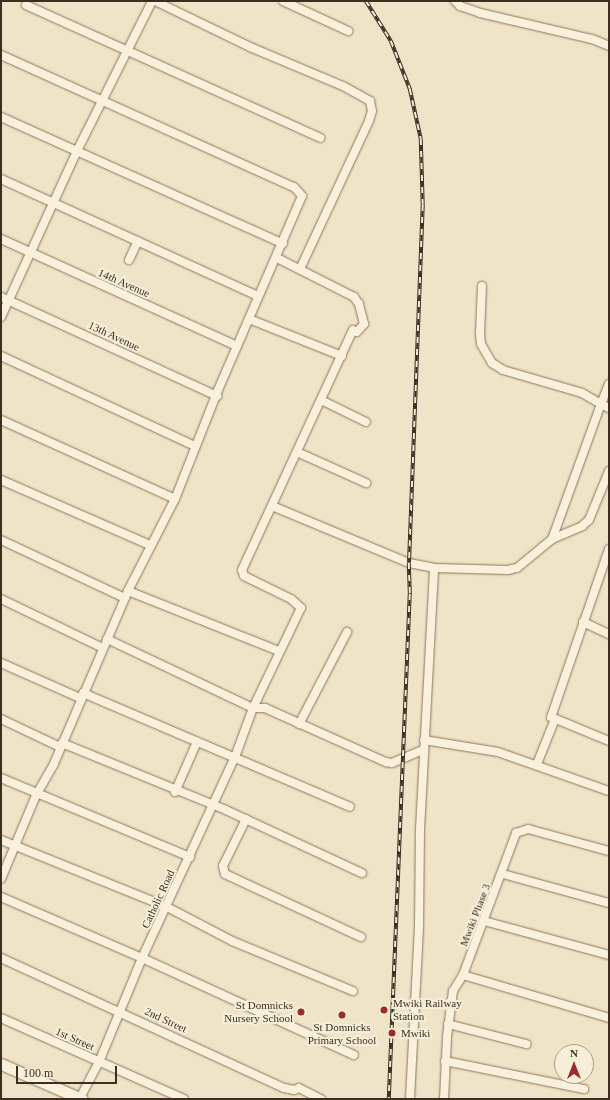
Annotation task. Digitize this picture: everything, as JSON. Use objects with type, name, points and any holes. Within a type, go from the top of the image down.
[{"type":"main road","points":[[1,1064],[81,1099]]},
{"type":"street","points":[[1,317],[5,298],[31,253],[77,151],[152,1]]},
{"type":"street","points":[[155,1],[250,47],[343,86],[370,102],[372,111],[369,121],[300,269]]},
{"type":"street","points":[[283,1],[348,31]]},
{"type":"street","points":[[455,1],[460,6],[480,13],[592,39],[609,46]]},
{"type":"street","points":[[26,5],[127,49],[320,138]]},
{"type":"street","points":[[1,55],[102,99],[164,130],[299,190],[301,200],[277,258],[258,296],[195,446],[175,499],[126,594],[54,764],[37,793],[17,846],[1,879]]},
{"type":"street","points":[[1,117],[283,244]]},
{"type":"street","points":[[1,180],[258,296]]},
{"type":"street","name":"14th Avenue","points":[[1,239],[238,346]]},
{"type":"street","points":[[129,260],[138,241]]},
{"type":"street","points":[[277,258],[357,300],[364,324],[357,332],[353,330],[272,506],[409,563],[434,568],[508,570],[517,568],[552,539],[582,526],[589,520],[609,471]]},
{"type":"street","points":[[482,286],[481,344],[492,363],[503,370],[582,393],[605,406]]},
{"type":"street","name":"13th Avenue","points":[[5,298],[217,396]]},
{"type":"street","points":[[249,319],[342,356]]},
{"type":"street","points":[[1,356],[195,446]]},
{"type":"street","points":[[552,539],[605,406],[609,384]]},
{"type":"street","points":[[321,400],[366,422]]},
{"type":"street","points":[[1,420],[175,499]]},
{"type":"street","points":[[297,452],[366,483]]},
{"type":"street","points":[[1,480],[150,545]]},
{"type":"street","name":"Catholic Road","points":[[81,1099],[99,1062],[142,958],[190,858],[235,757],[253,708],[279,651],[301,608],[291,599],[242,573],[272,506]]},
{"type":"street","points":[[1,540],[126,594],[279,651]]},
{"type":"street","points":[[609,549],[551,715],[555,720],[609,742]]},
{"type":"street","points":[[410,1099],[419,926],[424,740],[434,568]]},
{"type":"street","points":[[1,599],[103,648]]},
{"type":"street","points":[[583,622],[609,634]]},
{"type":"street","points":[[300,724],[347,632]]},
{"type":"street","points":[[107,639],[253,708],[265,708],[386,762],[392,763],[424,750]]},
{"type":"street","points":[[1,663],[235,757],[350,807]]},
{"type":"street","points":[[1,719],[175,792],[246,819],[362,873]]},
{"type":"street","points":[[537,764],[555,720]]},
{"type":"street","points":[[424,740],[498,752],[537,764],[609,791]]},
{"type":"street","points":[[175,792],[197,742]]},
{"type":"street","points":[[1,778],[190,858]]},
{"type":"street","points":[[246,819],[224,866],[225,874],[361,938]]},
{"type":"street","name":"Mwiki Phase 3","points":[[444,1099],[448,1024],[453,991],[463,975],[503,874],[516,833],[523,829],[609,851]]},
{"type":"street","points":[[1,840],[167,907],[232,941],[353,991]]},
{"type":"street","points":[[503,874],[609,903]]},
{"type":"street","points":[[1,897],[142,958],[354,1055]]},
{"type":"street","points":[[484,921],[609,954]]},
{"type":"street","name":"2nd Street","points":[[1,958],[120,1011],[284,1088],[294,1090],[299,1088],[321,1099]]},
{"type":"street","points":[[463,975],[609,1018]]},
{"type":"street","name":"1st Street","points":[[1,1018],[184,1099]]},
{"type":"street","points":[[448,1024],[526,1044]]},
{"type":"street","points":[[445,1061],[584,1089]]},
{"type":"railway","points":[[366,1],[391,41],[410,89],[421,139],[423,205],[409,563],[410,594],[389,1099]]},
{"type":"place","name":"Mwiki Railway Station","points":[[384,1010]]},
{"type":"place","name":"St Domnicks Nursery School","points":[[301,1012]]},
{"type":"place","name":"St Domnicks Primary School","points":[[342,1015]]},
{"type":"place","name":"Mwiki","points":[[392,1033]]}]
